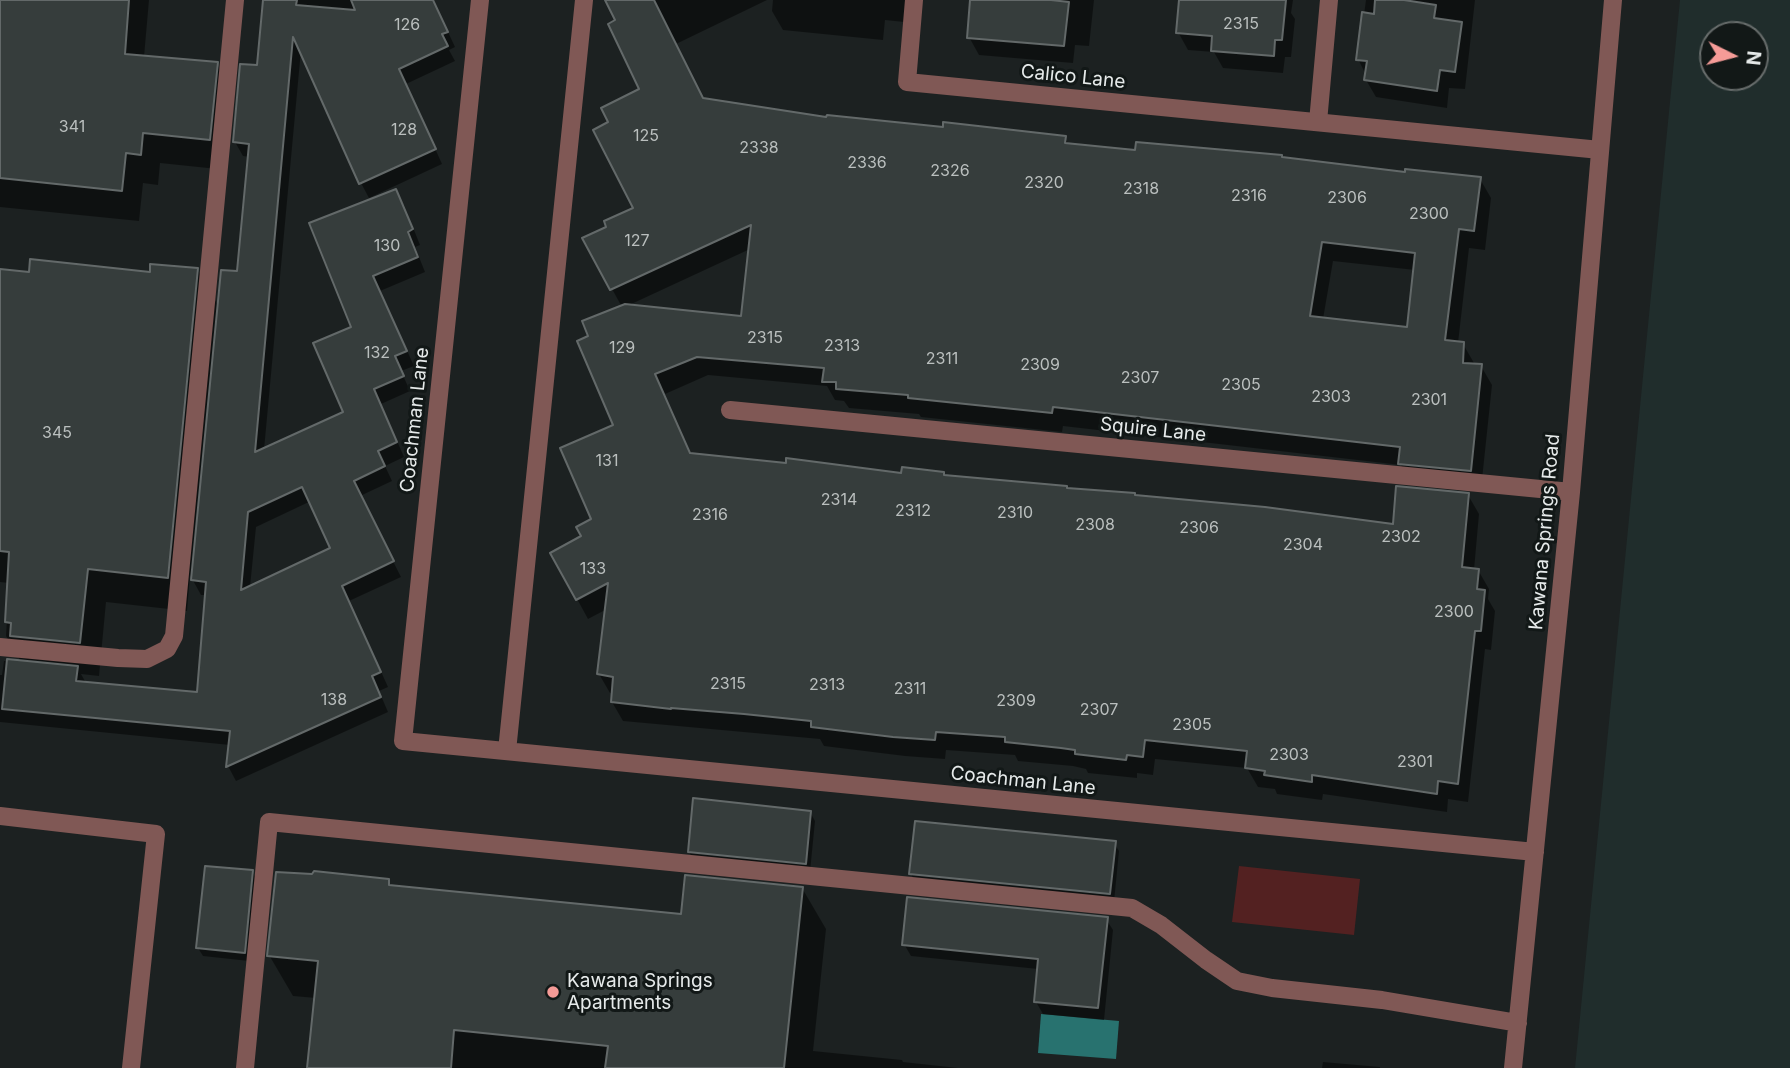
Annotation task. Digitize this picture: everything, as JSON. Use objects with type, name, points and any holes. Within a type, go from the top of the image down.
[{"type":"street","points":[[0,647],[118,659],[147,659],[167,649],[174,636],[235,0]]},
{"type":"street","name":"Coachman Lane","points":[[480,0],[403,741],[1535,852]]},
{"type":"street","points":[[507,751],[584,0]]},
{"type":"street","name":"Calico Lane","points":[[914,0],[906,82],[1600,150]]},
{"type":"street","points":[[1318,122],[1329,0]]},
{"type":"street","name":"Kawana Springs Road","points":[[1513,1068],[1571,492],[1613,0]]},
{"type":"street","name":"Squire Lane","points":[[730,410],[1571,492]]},
{"type":"street","points":[[0,816],[156,834],[131,1068]]},
{"type":"street","points":[[245,1068],[269,822],[1132,908],[1161,925],[1237,981],[1272,988],[1382,1000],[1518,1023]]},
{"type":"shaded area","points":[[1680,0],[1790,0],[1790,1068],[1575,1068]]},
{"type":"shaded area","points":[[1239,866],[1360,879],[1354,935],[1232,922]]},
{"type":"water","points":[[1041,1014],[1119,1021],[1116,1059],[1038,1053]]},
{"type":"building","points":[[0,0],[129,0],[125,54],[218,62],[210,140],[143,133],[141,155],[126,153],[122,191],[0,178]]},
{"type":"building","points":[[263,0],[297,0],[296,5],[355,10],[351,0],[433,0],[448,32],[442,34],[448,46],[399,69],[436,149],[359,184],[293,37],[255,452],[343,412],[313,343],[351,327],[309,223],[396,189],[413,229],[408,232],[418,257],[373,276],[407,351],[395,356],[404,376],[374,389],[397,442],[378,451],[385,466],[354,481],[394,561],[342,586],[381,672],[372,676],[381,697],[226,767],[230,731],[2,709],[7,659],[78,666],[76,681],[197,692],[206,582],[191,580],[221,270],[237,271],[249,144],[233,142],[240,64],[257,65]],"holes":[[[302,487],[330,548],[241,590],[248,512]]]},
{"type":"building","points":[[605,0],[654,0],[703,98],[826,117],[943,127],[943,122],[1066,136],[1065,143],[1135,150],[1136,142],[1282,155],[1405,172],[1405,169],[1481,177],[1474,231],[1459,229],[1445,340],[1464,342],[1463,363],[1482,364],[1471,471],[1398,464],[1400,447],[1053,407],[1052,413],[836,389],[836,382],[822,382],[824,368],[697,357],[655,374],[690,453],[786,463],[786,458],[901,473],[902,467],[944,472],[944,475],[1265,507],[1393,524],[1396,486],[1469,493],[1462,567],[1479,569],[1477,589],[1485,590],[1481,631],[1475,631],[1458,784],[1438,781],[1437,794],[1312,775],[1312,782],[1264,775],[1265,771],[1245,768],[1247,751],[1145,740],[1143,757],[1127,755],[1126,760],[1075,754],[1075,750],[1005,742],[1005,737],[936,732],[935,740],[893,737],[811,727],[811,721],[611,702],[613,677],[597,674],[608,583],[576,600],[550,553],[581,536],[576,527],[591,519],[560,448],[613,425],[577,341],[588,336],[582,321],[625,304],[741,316],[751,225],[610,290],[582,238],[606,227],[604,221],[633,208],[593,130],[608,122],[601,108],[639,89],[608,24],[615,20]],"holes":[[[1322,242],[1415,253],[1407,327],[1310,316]]]},
{"type":"building","points":[[970,0],[1069,2],[1064,46],[967,38]]},
{"type":"building","points":[[1179,0],[1286,0],[1282,40],[1275,40],[1274,56],[1211,51],[1212,36],[1176,33]]},
{"type":"building","points":[[1375,0],[1404,0],[1436,5],[1434,18],[1462,22],[1455,72],[1440,70],[1437,91],[1364,80],[1367,61],[1356,60],[1362,12],[1374,14]]},
{"type":"building","points":[[30,259],[150,272],[150,264],[198,268],[168,578],[88,569],[80,643],[10,636],[11,623],[5,622],[9,552],[0,551],[0,269],[29,272]]},
{"type":"building","points":[[693,798],[811,811],[806,864],[688,852]]},
{"type":"building","points":[[915,821],[1116,841],[1110,894],[909,874]]},
{"type":"building","points":[[205,866],[253,870],[245,953],[196,948]]},
{"type":"building","name":"Kawana Springs Apartments","points":[[314,871],[389,879],[389,885],[681,914],[685,875],[803,887],[784,1068],[605,1068],[608,1046],[454,1030],[451,1068],[307,1068],[318,961],[267,956],[276,872],[312,874]]},
{"type":"building","points":[[907,897],[1108,917],[1098,1008],[1034,1002],[1038,959],[902,945]]},
{"type":"place","name":"Kawana Springs Apartments","points":[[553,992]]}]
